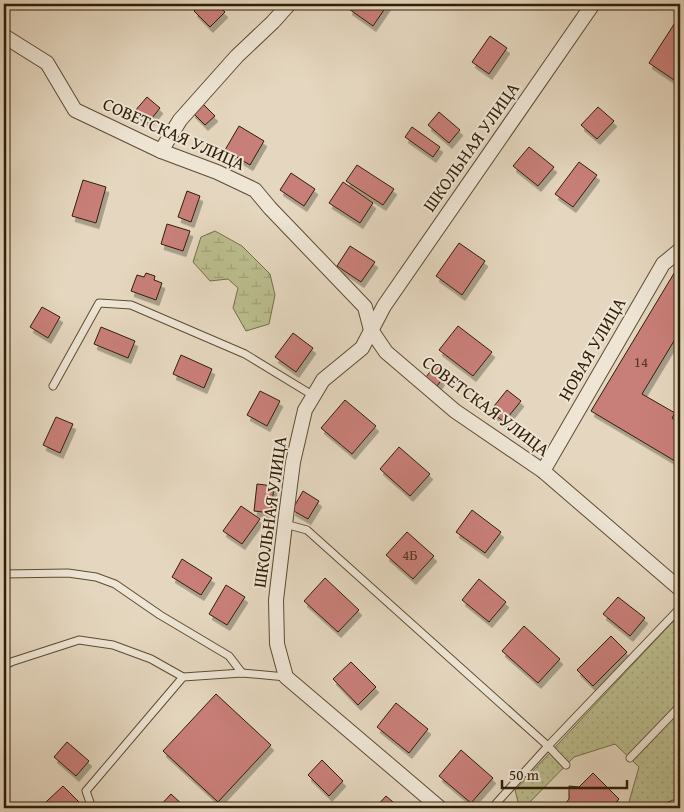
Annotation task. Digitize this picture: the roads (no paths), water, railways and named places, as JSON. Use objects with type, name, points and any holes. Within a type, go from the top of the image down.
[{"type":"street","points":[[161,151],[180,120],[238,56],[289,4]]},
{"type":"street","name":"ШКОЛЬНАЯ УЛИЦА","points":[[286,677],[277,644],[276,600],[293,462],[305,410],[322,380],[362,348],[384,306],[593,4]]},
{"type":"street","name":"СОВЕТСКАЯ УЛИЦА","points":[[4,36],[47,63],[76,110],[161,151],[217,172],[255,190],[365,307],[371,330],[386,352],[455,411],[543,471],[680,589]]},
{"type":"street","name":"НОВАЯ УЛИЦА","points":[[543,471],[663,264],[680,250]]},
{"type":"street","points":[[286,677],[440,808]]},
{"type":"lane","points":[[53,386],[99,303],[131,305],[245,354],[314,396]]},
{"type":"lane","points":[[285,524],[308,530],[548,746],[566,765]]},
{"type":"lane","points":[[4,574],[68,573],[96,577],[115,584],[160,615],[229,656],[242,673]]},
{"type":"lane","points":[[495,806],[548,746],[680,608]]},
{"type":"lane","points":[[4,666],[11,662],[80,640],[113,645],[151,659],[182,677],[242,673],[286,677]]},
{"type":"lane","points":[[92,808],[86,791],[182,677]]},
{"type":"lane","points":[[630,758],[680,706]]},
{"type":"lane","points":[[664,808],[680,802]]}]
